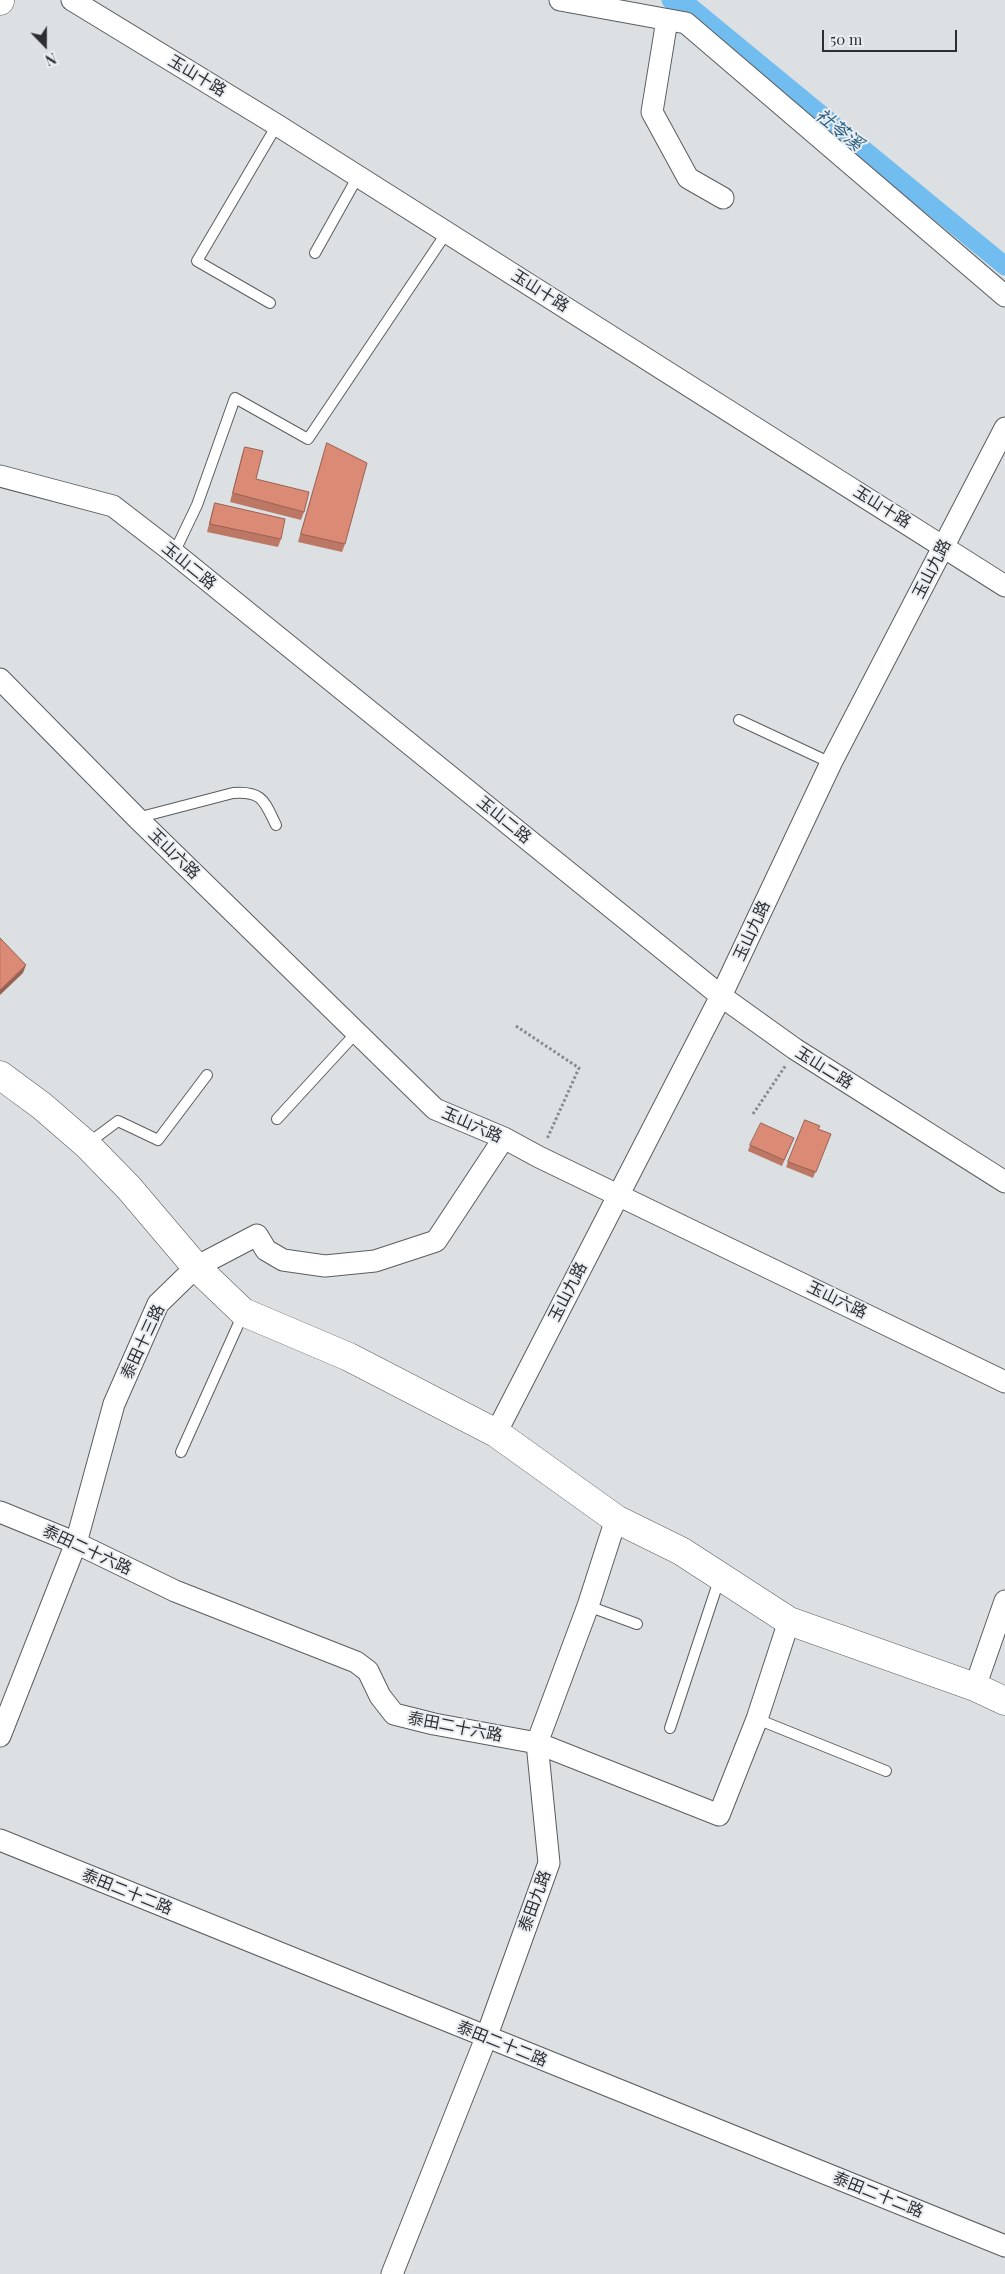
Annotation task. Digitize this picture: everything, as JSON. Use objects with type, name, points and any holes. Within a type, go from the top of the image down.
[{"type":"street","name":"玉山十路","points":[[72,0],[277,125],[357,178],[447,232],[1005,586]]},
{"type":"street","points":[[560,0],[686,23],[1005,296]]},
{"type":"street","points":[[667,20],[652,112],[688,178],[723,198]]},
{"type":"street","name":"玉山九路","points":[[496,1433],[721,996],[831,763],[1005,428]]},
{"type":"street","name":"玉山二路","points":[[0,476],[113,506],[174,553],[721,996],[795,1049],[1005,1182]]},
{"type":"street","name":"玉山六路","points":[[0,679],[137,818],[435,1108],[504,1138],[539,1157],[1005,1382]]},
{"type":"street","points":[[0,1075],[42,1106],[87,1145],[129,1188],[196,1267],[243,1312],[349,1357],[496,1433],[616,1519],[681,1551],[789,1621],[975,1687],[1005,1702]]},
{"type":"street","name":"泰田十三路","points":[[0,1736],[76,1543],[114,1404],[158,1304],[196,1267],[257,1235],[266,1250],[283,1260],[325,1266],[375,1261],[436,1241],[504,1138]]},
{"type":"street","name":"泰田二十六路","points":[[0,1512],[76,1543],[175,1591],[356,1662],[368,1671],[380,1696],[394,1714],[434,1724],[537,1743],[719,1815],[757,1719],[789,1621]]},
{"type":"street","name":"泰田九路","points":[[392,2274],[486,2038],[549,1863],[537,1743],[588,1606],[616,1519]]},
{"type":"street","points":[[975,1687],[1005,1601]]},
{"type":"street","name":"泰田二十二路","points":[[0,1840],[486,2038],[1005,2246]]},
{"type":"lane","points":[[270,303],[197,261],[277,125]]},
{"type":"lane","points":[[315,254],[357,178]]},
{"type":"lane","points":[[174,553],[197,505],[235,398],[308,439],[447,232]]},
{"type":"lane","points":[[739,720],[831,763]]},
{"type":"lane","points":[[137,818],[233,793],[248,792],[264,799],[276,825]]},
{"type":"lane","points":[[278,1119],[357,1032]]},
{"type":"lane","points":[[87,1145],[118,1121],[158,1140],[207,1075]]},
{"type":"lane","points":[[181,1452],[243,1312]]},
{"type":"lane","points":[[670,1728],[720,1575]]},
{"type":"lane","points":[[588,1606],[637,1624]]},
{"type":"lane","points":[[757,1719],[886,1771]]},
{"type":"path","points":[[516,1026],[580,1068],[539,1157]]},
{"type":"path","points":[[753,1114],[795,1049]]},
{"type":"building","points":[[327,443],[367,463],[345,544],[301,534]]},
{"type":"building","points":[[245,447],[263,451],[256,479],[309,492],[304,512],[233,493]]},
{"type":"building","points":[[215,503],[285,519],[281,539],[210,524]]},
{"type":"building","points":[[0,938],[26,965],[0,990]]},
{"type":"building","points":[[805,1120],[820,1126],[818,1129],[831,1134],[816,1172],[788,1162]]},
{"type":"building","points":[[761,1123],[794,1138],[784,1160],[750,1145]]},
{"type":"waterway","name":"社苓溪","points":[[671,0],[684,2],[1005,266]]}]
